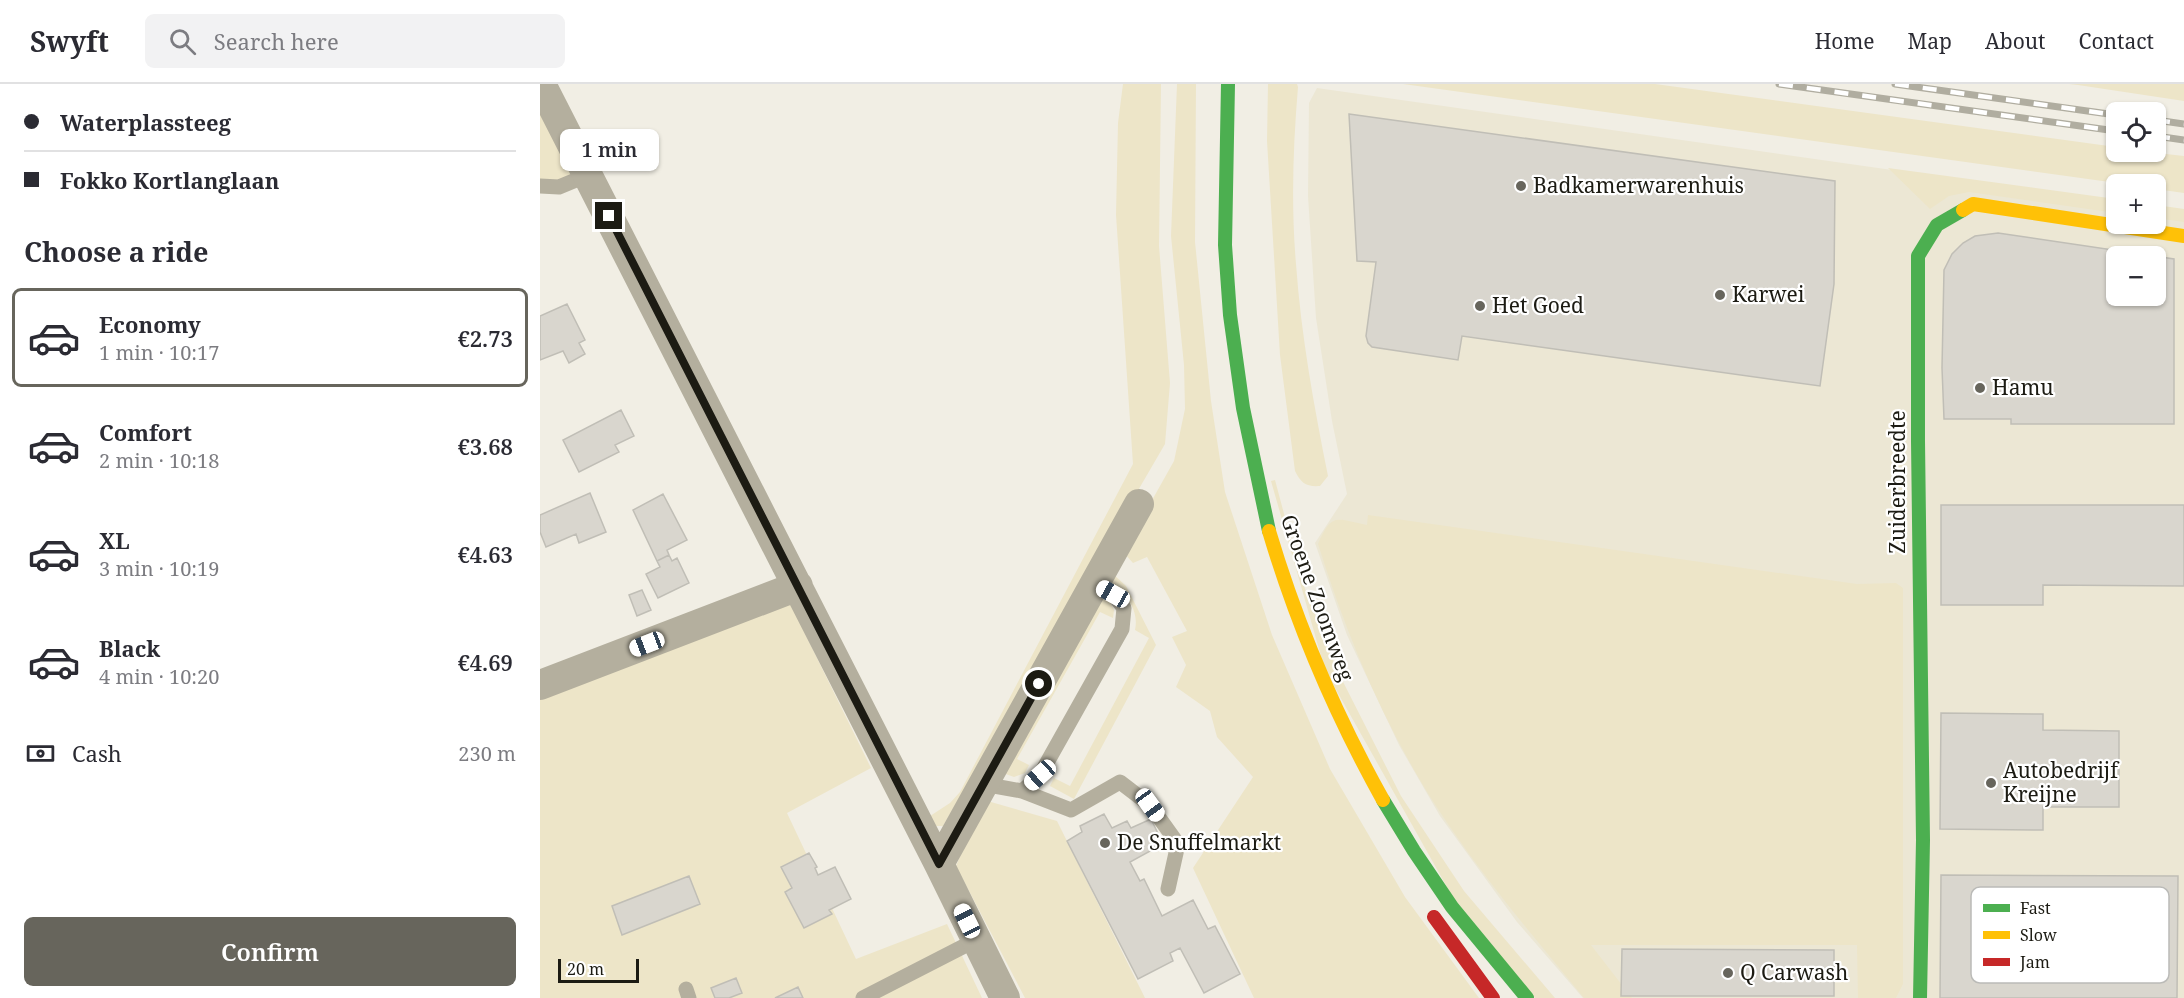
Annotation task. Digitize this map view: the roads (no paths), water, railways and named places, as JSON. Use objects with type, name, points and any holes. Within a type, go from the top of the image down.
[{"type":"main road","name":"Groene Zoomweg","points":[[1228,84],[1226,269],[1232,334],[1240,397],[1267,526],[1279,564],[1308,647],[1341,721],[1388,808],[1443,896],[1527,998]]},
{"type":"main road","name":"Zuiderbreedte","points":[[1920,998],[1923,840],[1918,255],[1937,225],[1973,204],[2184,236]]},
{"type":"main road","points":[[1428,910],[1493,998]]},
{"type":"street","points":[[541,84],[798,585],[1005,998]]},
{"type":"street","points":[[939,864],[1139,504]]},
{"type":"street","points":[[540,685],[798,585]]},
{"type":"lane","points":[[540,186],[559,187],[588,175]]},
{"type":"lane","points":[[1022,791],[1040,775],[1122,628],[1124,608],[1113,594],[1094,584]]},
{"type":"lane","points":[[983,784],[1022,791],[1071,810],[1120,782],[1150,805],[1178,844],[1168,889]]},
{"type":"lane","points":[[863,998],[976,940]]},
{"type":"railway","points":[[1779,84],[2106,130]]},
{"type":"railway","points":[[1895,84],[2106,114]]},
{"type":"railway","points":[[2166,121],[2184,124]]},
{"type":"railway","points":[[2166,137],[2184,140]]},
{"type":"place","name":"Badkamerwarenhuis","points":[[1521,186]]},
{"type":"place","name":"Karwei","points":[[1720,295]]},
{"type":"place","name":"Het Goed","points":[[1480,306]]},
{"type":"place","name":"Hamu","points":[[1980,388]]},
{"type":"place","name":"Autobedrijf Kreijne","points":[[1991,783]]},
{"type":"place","name":"De Snuffelmarkt","points":[[1105,843]]},
{"type":"place","name":"Q Carwash","points":[[1728,973]]}]
